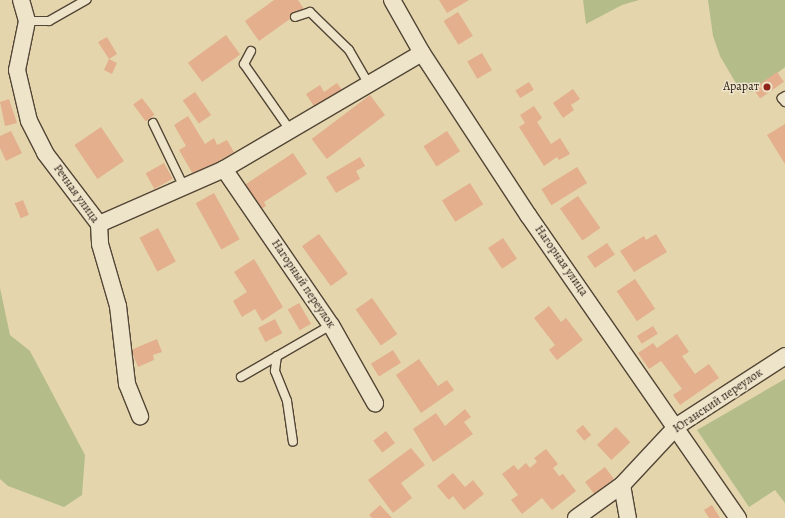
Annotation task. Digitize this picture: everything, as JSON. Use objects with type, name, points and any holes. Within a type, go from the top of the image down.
[{"type":"street","points":[[21,0],[28,20]]},
{"type":"street","name":"Нагорная улица","points":[[392,0],[422,53],[528,214],[677,426],[738,518]]},
{"type":"street","name":"Речная улица","points":[[28,20],[17,70],[29,121],[45,153],[99,224],[100,244],[118,306],[127,384],[140,417]]},
{"type":"street","points":[[99,224],[224,170],[422,53]]},
{"type":"street","name":"Нагорный переулок","points":[[224,170],[331,325],[375,403]]},
{"type":"street","name":"Юганский переулок","points":[[576,518],[622,485],[677,426],[785,356]]},
{"type":"street","points":[[622,485],[628,518]]},
{"type":"lane","points":[[28,20],[48,21],[86,0]]},
{"type":"lane","points":[[295,17],[310,12],[349,50],[369,84]]},
{"type":"lane","points":[[251,51],[244,64],[290,130]]},
{"type":"lane","points":[[785,96],[782,98],[785,102]]},
{"type":"lane","points":[[153,124],[184,187]]},
{"type":"lane","points":[[241,377],[331,325]]},
{"type":"lane","points":[[277,356],[275,371],[287,401],[293,442]]},
{"type":"green space","points":[[583,0],[639,0],[622,5],[586,24]]},
{"type":"green space","points":[[708,0],[785,0],[785,67],[753,92],[740,90],[720,56],[713,36]]},
{"type":"green space","points":[[0,288],[10,335],[30,351],[85,455],[82,495],[64,507],[8,486],[0,479]]},
{"type":"green space","points":[[785,379],[785,503],[775,490],[749,507],[697,430]]},
{"type":"building","points":[[274,0],[298,0],[304,9],[259,41],[245,21]]},
{"type":"building","points":[[439,0],[469,0],[447,13]]},
{"type":"building","points":[[458,12],[473,36],[458,45],[444,21]]},
{"type":"building","points":[[226,35],[240,54],[202,82],[188,63]]},
{"type":"building","points":[[107,37],[117,54],[109,59],[98,42]]},
{"type":"building","points":[[482,53],[492,70],[477,79],[467,62]]},
{"type":"building","points":[[109,59],[117,63],[112,74],[104,70]]},
{"type":"building","name":"Арарат","points":[[777,72],[784,82],[760,98],[753,89]]},
{"type":"building","points":[[529,82],[534,90],[520,98],[515,90]]},
{"type":"building","points":[[337,83],[342,90],[315,108],[306,94],[320,85],[324,92]]},
{"type":"building","points":[[573,89],[580,99],[571,105],[574,110],[563,118],[553,103]]},
{"type":"building","points":[[195,92],[211,115],[199,124],[183,101]]},
{"type":"building","points":[[370,95],[385,115],[327,159],[312,139]]},
{"type":"building","points":[[142,98],[155,115],[146,121],[133,105]]},
{"type":"building","points":[[9,99],[17,123],[5,126],[0,102]]},
{"type":"building","points":[[534,106],[542,118],[537,122],[551,144],[560,138],[570,154],[559,160],[557,157],[544,166],[519,127],[525,123],[520,115]]},
{"type":"building","points":[[188,116],[205,144],[214,138],[217,145],[227,140],[234,152],[194,176],[179,150],[186,146],[174,125]]},
{"type":"building","points":[[785,124],[785,164],[767,135]]},
{"type":"building","points":[[101,127],[124,161],[97,179],[74,145]]},
{"type":"building","points":[[11,131],[22,153],[6,161],[0,148],[0,136]]},
{"type":"building","points":[[447,131],[460,151],[437,166],[424,146]]},
{"type":"building","points":[[293,153],[307,174],[264,202],[266,206],[258,211],[243,186]]},
{"type":"building","points":[[360,157],[365,166],[356,171],[360,179],[336,193],[326,177]]},
{"type":"building","points":[[164,163],[173,179],[154,189],[146,173]]},
{"type":"building","points":[[577,167],[587,183],[551,205],[541,189]]},
{"type":"building","points":[[470,183],[483,204],[455,222],[442,200]]},
{"type":"building","points":[[214,193],[240,239],[221,250],[196,203]]},
{"type":"building","points":[[578,196],[600,228],[582,241],[560,209]]},
{"type":"building","points":[[23,200],[29,215],[21,218],[15,203]]},
{"type":"building","points":[[158,228],[176,262],[157,271],[139,238]]},
{"type":"building","points":[[319,234],[348,274],[331,286],[302,246]]},
{"type":"building","points":[[656,234],[667,252],[634,272],[620,251],[644,236],[646,240]]},
{"type":"building","points":[[503,238],[517,259],[502,269],[488,248]]},
{"type":"building","points":[[607,243],[615,255],[595,268],[587,256]]},
{"type":"building","points":[[254,259],[283,307],[262,321],[255,309],[242,317],[233,301],[247,292],[234,272]]},
{"type":"building","points":[[635,279],[655,309],[637,321],[617,291]]},
{"type":"building","points":[[372,298],[397,334],[381,346],[356,309]]},
{"type":"building","points":[[299,303],[311,324],[300,330],[288,310]]},
{"type":"building","points":[[549,306],[561,322],[566,318],[583,340],[557,360],[549,350],[555,345],[534,318]]},
{"type":"building","points":[[275,319],[282,333],[265,342],[258,328]]},
{"type":"building","points":[[653,326],[658,334],[642,344],[637,336]]},
{"type":"building","points":[[677,334],[689,352],[682,356],[695,374],[709,364],[719,378],[680,405],[673,395],[682,389],[661,361],[649,369],[638,353],[653,343],[657,348]]},
{"type":"building","points":[[157,339],[162,352],[153,355],[154,360],[138,367],[131,350]]},
{"type":"building","points":[[393,350],[401,363],[379,376],[371,364]]},
{"type":"building","points":[[419,359],[438,386],[447,380],[454,390],[421,413],[396,375]]},
{"type":"building","points":[[465,409],[471,417],[464,422],[473,434],[433,462],[413,429],[436,413],[445,426]]},
{"type":"building","points":[[583,425],[591,435],[584,441],[576,431]]},
{"type":"building","points":[[616,427],[630,442],[611,460],[597,445]]},
{"type":"building","points":[[386,431],[395,443],[382,453],[373,441]]},
{"type":"building","points":[[411,448],[425,465],[401,483],[412,498],[393,513],[368,480]]},
{"type":"building","points":[[546,449],[558,464],[553,468],[559,476],[563,474],[576,491],[552,510],[542,498],[522,514],[511,500],[518,495],[502,474],[514,465],[518,470],[526,463],[530,468],[537,462],[534,458]]},
{"type":"building","points":[[605,467],[614,479],[594,494],[585,482]]},
{"type":"building","points":[[453,473],[465,487],[473,480],[484,494],[464,510],[453,496],[449,500],[437,486]]},
{"type":"building","points":[[380,505],[392,518],[372,518],[369,515]]},
{"type":"building","points":[[712,505],[720,518],[709,518],[704,510]]},
{"type":"place","name":"Арарат","points":[[767,87]]}]
